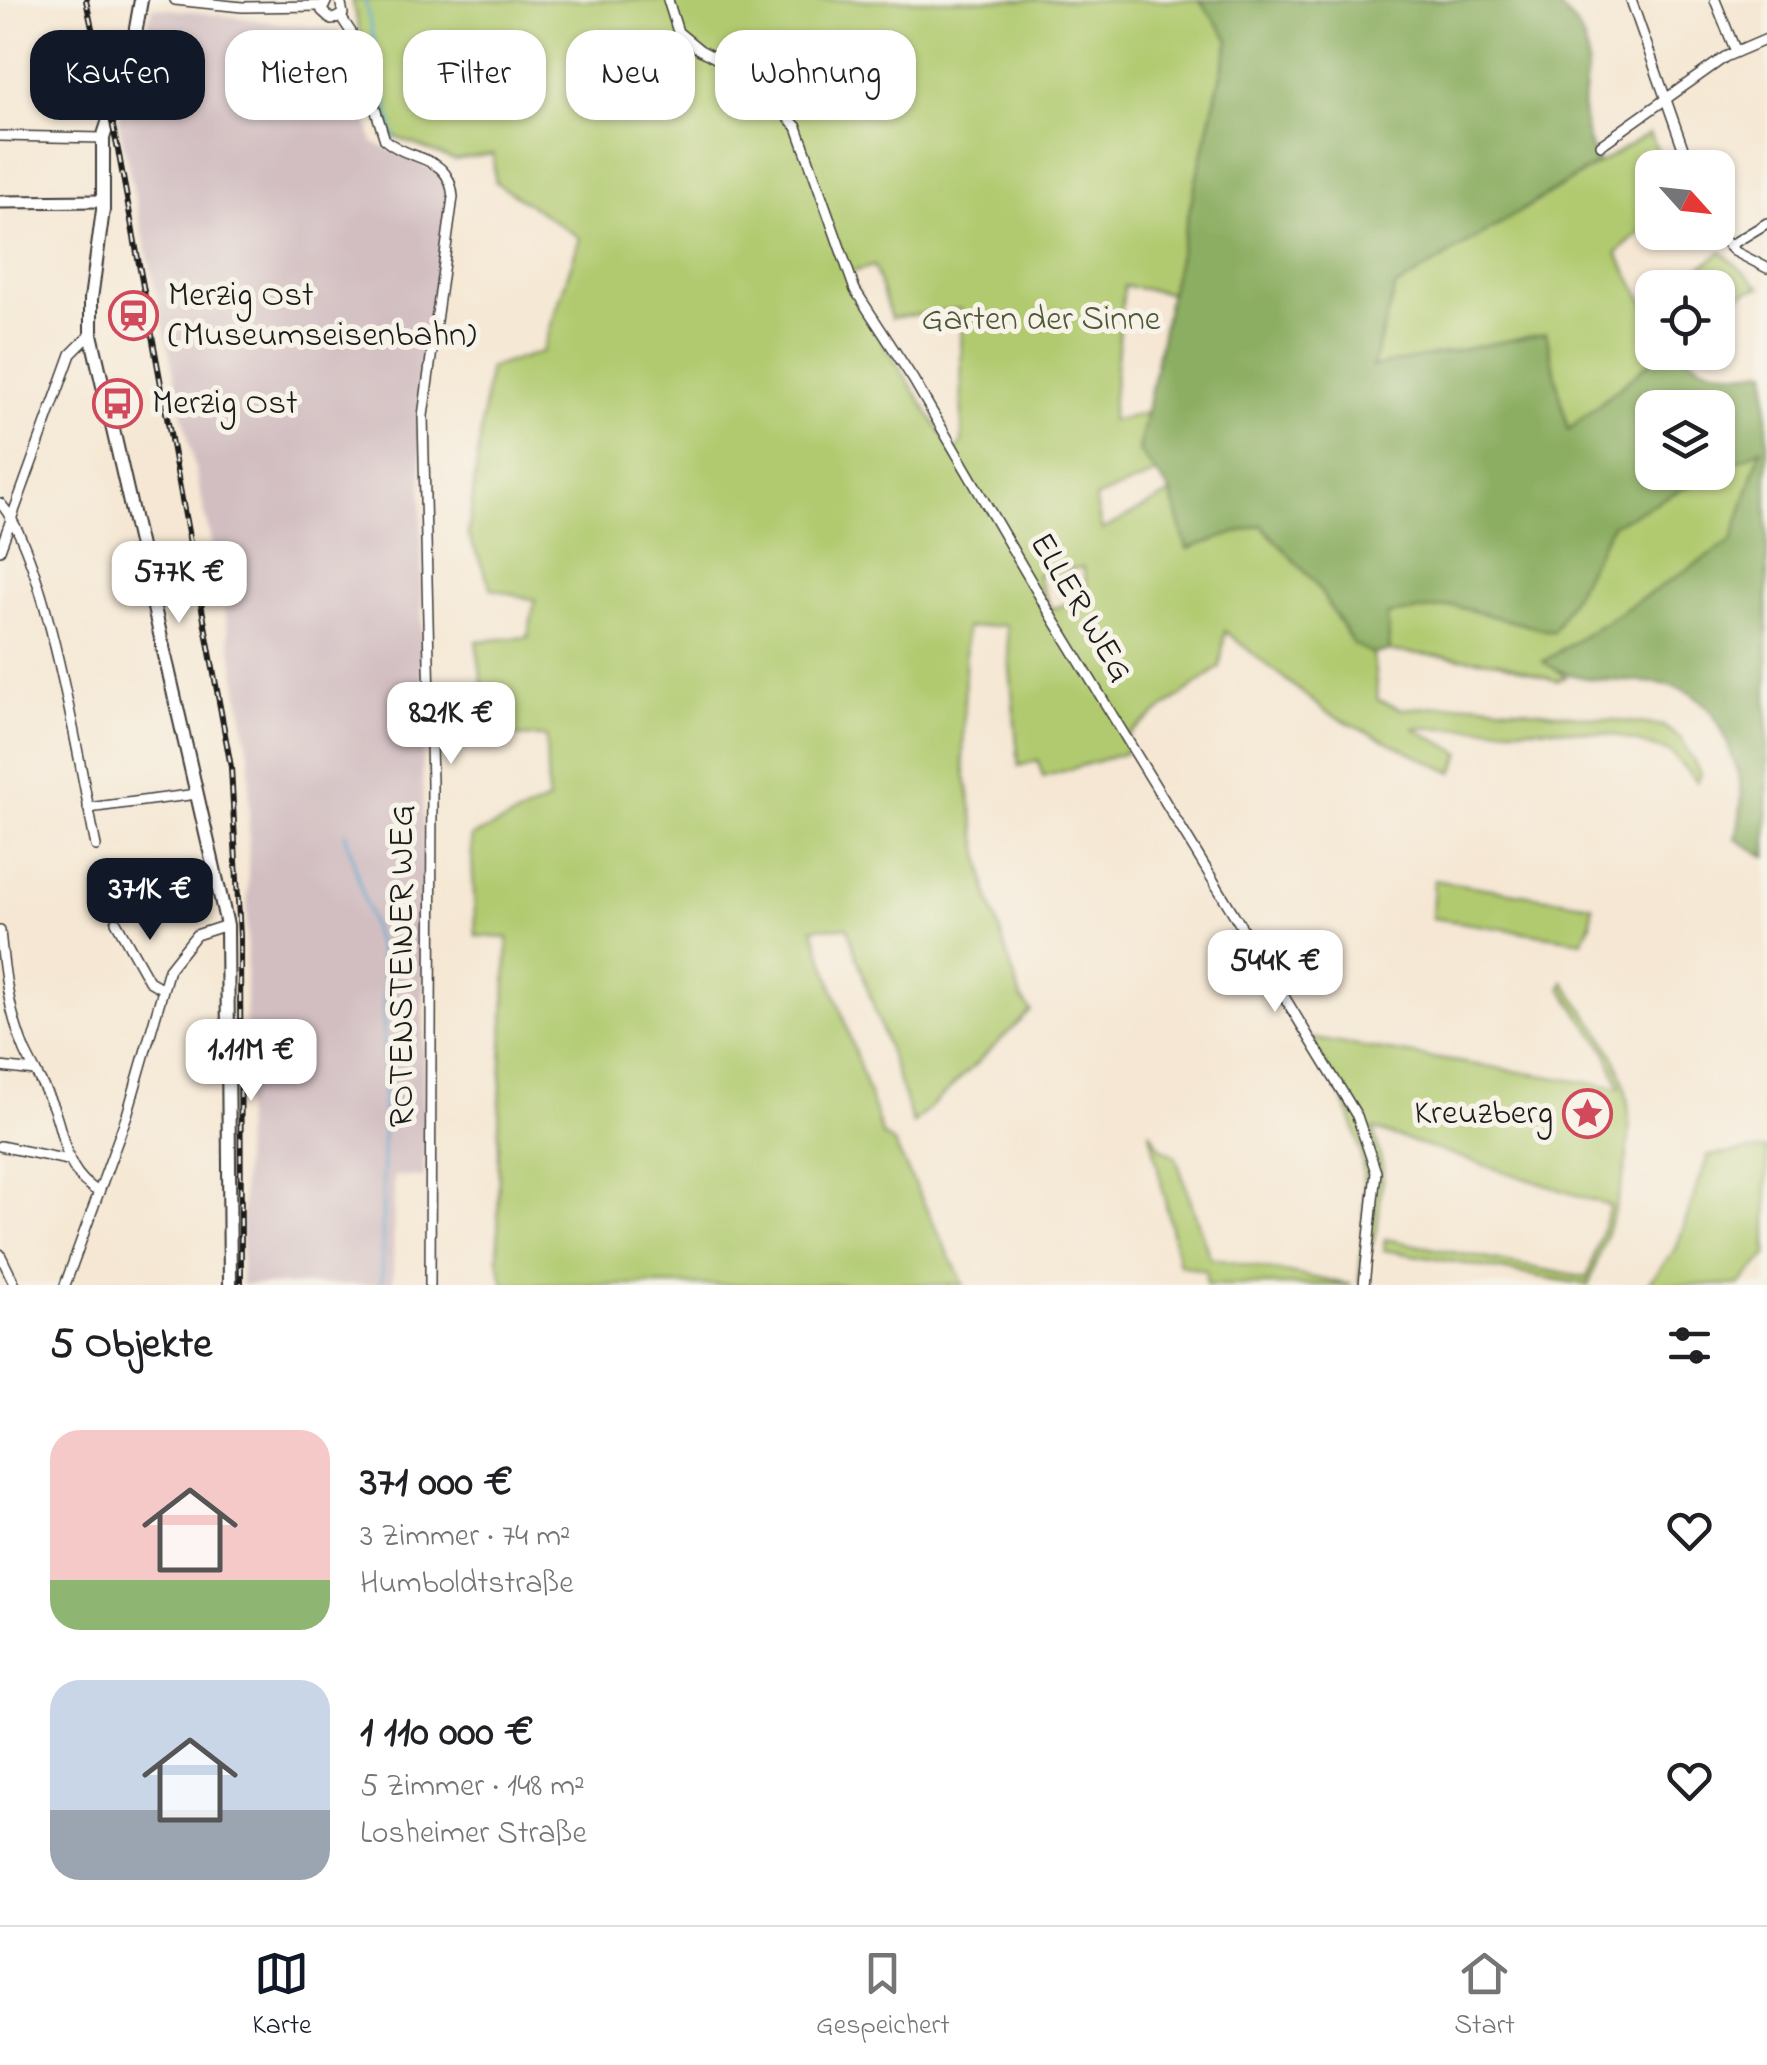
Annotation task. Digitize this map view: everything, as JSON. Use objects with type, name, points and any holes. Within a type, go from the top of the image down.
[{"type":"main road","points":[[141,0],[132,51],[103,138],[103,201],[91,334],[227,925],[230,1285]]},
{"type":"street","points":[[175,0],[242,8],[324,3],[328,19],[341,17],[342,0]]},
{"type":"street","name":"ELLER WEG","points":[[668,0],[678,32],[700,50],[746,74],[798,127],[855,290],[914,379],[1042,600],[1357,1116],[1376,1172],[1364,1285]]},
{"type":"street","points":[[1631,0],[1684,150]]},
{"type":"street","points":[[1715,0],[1736,52]]},
{"type":"street","name":"ROTENSTEINER WEG","points":[[341,17],[352,32],[385,140],[434,160],[452,184],[452,219],[424,416],[432,784],[430,1285]]},
{"type":"street","points":[[1602,145],[1736,52],[1767,39]]},
{"type":"street","points":[[0,136],[103,138]]},
{"type":"street","points":[[0,202],[103,201]]},
{"type":"street","points":[[1735,242],[1767,223]]},
{"type":"street","points":[[1735,249],[1767,268]]},
{"type":"street","points":[[0,550],[71,354],[91,334]]},
{"type":"street","points":[[0,503],[12,518],[57,657],[96,846]]},
{"type":"street","points":[[88,808],[197,794]]},
{"type":"street","points":[[116,922],[149,981],[161,988]]},
{"type":"street","points":[[65,1285],[127,1115],[161,988],[187,942],[227,925]]},
{"type":"street","points":[[0,930],[11,1006],[34,1071],[60,1127],[68,1160],[82,1182],[98,1192]]},
{"type":"street","points":[[0,1067],[34,1071]]},
{"type":"street","points":[[0,1146],[68,1160]]},
{"type":"street","points":[[0,1254],[15,1285]]},
{"type":"shaded area","points":[[153,7],[339,30],[225,30],[225,120],[368,120],[373,143],[443,173],[449,192],[421,406],[424,1177],[394,1176],[393,1285],[241,1285],[250,758],[218,573],[118,121],[205,120],[205,30],[146,30]]},
{"type":"green space","name":"Garten der Sinne","points":[[352,0],[1200,0],[1229,40],[1170,293],[1124,286],[1111,421],[1147,413],[1139,451],[1157,474],[1095,498],[1102,530],[1171,493],[1188,549],[1261,524],[1315,583],[1353,644],[1373,654],[1378,700],[1401,709],[1475,703],[1663,726],[1681,739],[1701,775],[1697,782],[1670,752],[1614,735],[1551,728],[1413,728],[1461,753],[1453,773],[1326,712],[1225,631],[1220,667],[1129,734],[1126,753],[1043,777],[1038,760],[1019,766],[1006,625],[966,628],[963,760],[987,891],[1021,998],[1031,1011],[913,1124],[847,927],[813,928],[883,1136],[894,1143],[964,1285],[504,1285],[498,1258],[499,1123],[508,938],[476,936],[471,837],[548,801],[546,737],[490,736],[476,641],[528,637],[535,600],[492,589],[468,534],[489,368],[542,352],[580,238],[495,182],[493,154],[454,160],[390,135],[383,103],[383,30],[359,30]],"holes":[[[874,266],[891,318],[961,309],[962,443],[954,453],[880,337],[848,273]],[[1083,567],[1089,597],[1051,609],[1037,575]]]},
{"type":"green space","points":[[1200,0],[1551,0],[1581,34],[1587,64],[1583,112],[1586,133],[1598,163],[1395,288],[1372,367],[1546,333],[1568,430],[1640,370],[1767,370],[1767,857],[1736,839],[1742,799],[1737,770],[1712,713],[1693,695],[1671,686],[1568,674],[1543,662],[1732,541],[1761,449],[1735,462],[1735,390],[1635,390],[1635,490],[1681,490],[1612,525],[1553,632],[1454,606],[1387,615],[1390,651],[1373,654],[1353,644],[1315,583],[1261,525],[1187,549],[1171,493],[1139,451],[1170,293],[1229,40]]},
{"type":"green space","points":[[1649,133],[1658,150],[1635,150],[1635,237],[1617,253],[1635,285],[1635,370],[1641,370],[1567,431],[1372,368],[1395,288]]},
{"type":"green space","points":[[1722,252],[1760,287],[1735,297],[1735,270],[1697,270]]},
{"type":"green space","points":[[1762,447],[1732,541],[1544,661],[1566,677],[1557,681],[1499,662],[1390,651],[1386,615],[1454,606],[1553,632],[1612,525],[1679,490],[1735,490],[1735,461]]},
{"type":"green space","points":[[1434,880],[1592,905],[1591,924],[1582,941],[1432,918]]},
{"type":"green space","points":[[1564,982],[1612,1053],[1624,1082],[1629,1111],[1625,1169],[1589,1285],[1383,1250],[1385,1239],[1587,1278],[1610,1206],[1373,1129],[1383,1169],[1377,1229],[1359,1285],[1364,1212],[1361,1156],[1345,1103],[1308,1038],[1620,1088],[1606,1051],[1561,988]]},
{"type":"green space","points":[[1150,1131],[1160,1147],[1176,1157],[1210,1258],[1352,1285],[1206,1285],[1206,1271],[1179,1265]]},
{"type":"green space","points":[[1767,1149],[1767,1255],[1740,1285],[1647,1285],[1676,1249],[1708,1156]]},
{"type":"waterway","points":[[365,0],[395,139]]},
{"type":"waterway","points":[[345,832],[384,968],[382,1285]]},
{"type":"railway","points":[[86,0],[119,155],[231,767],[240,937],[241,1285]]},
{"type":"place","name":"Merzig Ost (Museumseisenbahn)","points":[[133,316]]},
{"type":"place","name":"Merzig Ost","points":[[117,404]]},
{"type":"place","name":"Kreuzberg","points":[[1588,1114]]}]
